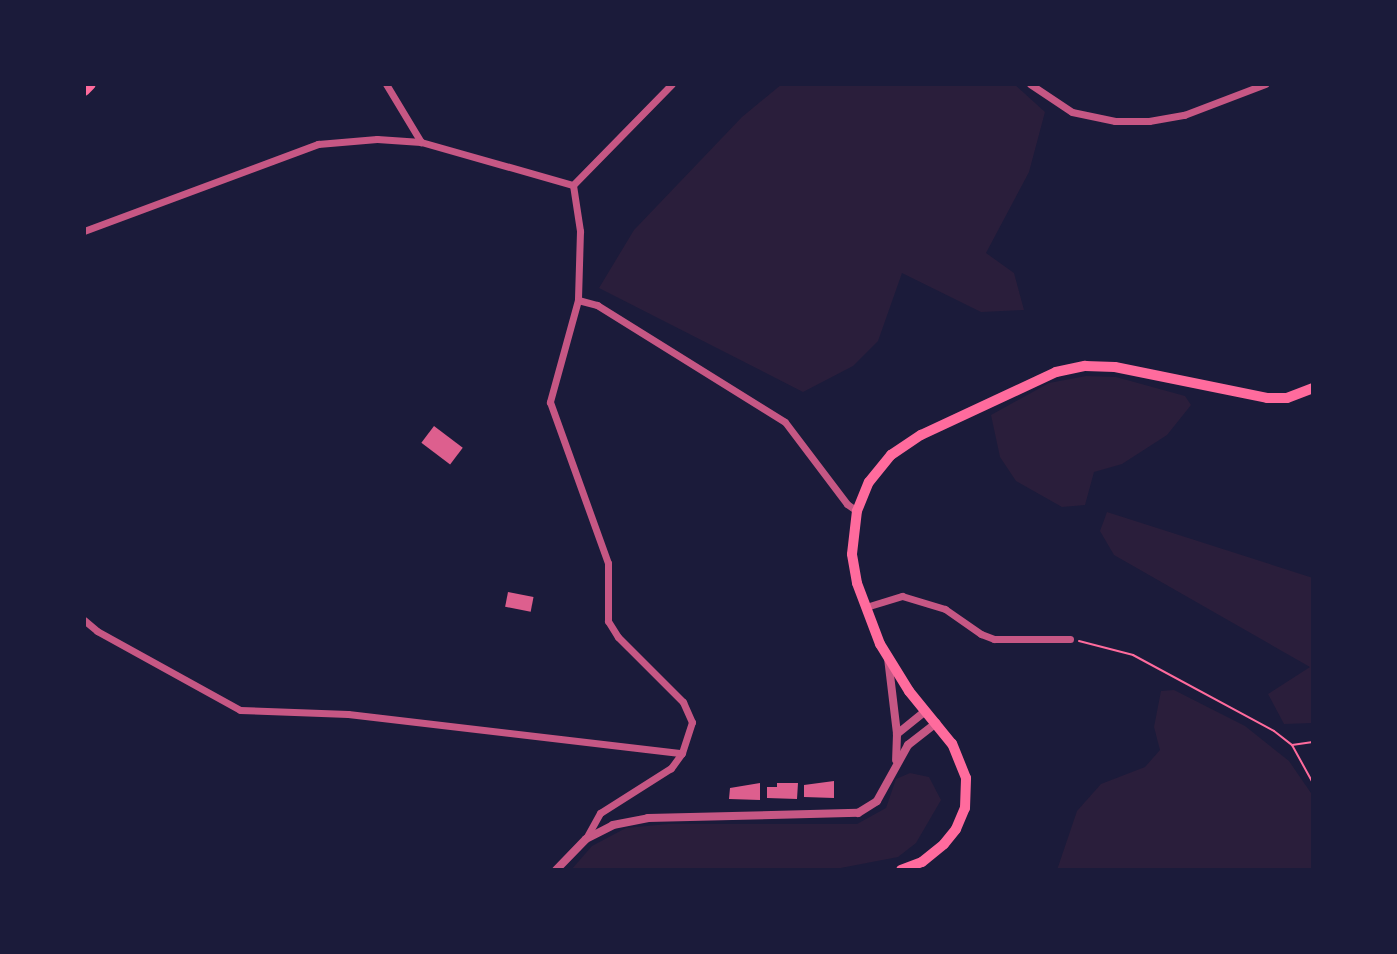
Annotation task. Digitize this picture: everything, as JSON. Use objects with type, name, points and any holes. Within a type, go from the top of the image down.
[{"type":"highway","points":[[84,90],[90,84]]},
{"type":"main road","points":[[901,870],[922,862],[944,844],[965,808],[966,778],[962,761],[888,658],[866,607],[852,554],[857,511],[869,482],[901,448],[921,435],[1056,372],[1085,366],[1115,367],[1267,398],[1287,398],[1313,388]]},
{"type":"street","points":[[386,84],[421,142]]},
{"type":"street","points":[[573,185],[672,84]]},
{"type":"street","points":[[1030,84],[1072,112],[1115,121],[1149,121],[1184,115],[1265,84]]},
{"type":"street","points":[[84,231],[318,144],[377,139],[421,142],[573,185]]},
{"type":"street","points":[[556,870],[586,839],[600,813],[671,768],[682,753],[692,722],[683,702],[618,637],[608,621],[608,563],[550,402],[578,300],[580,231],[573,185]]},
{"type":"street","points":[[578,300],[597,305],[785,422],[847,504],[857,511]]},
{"type":"street","points":[[866,607],[884,599],[918,599],[945,609],[981,634],[994,639],[1070,639]]},
{"type":"street","points":[[84,620],[97,631],[240,710],[348,714],[682,753]]},
{"type":"street","points":[[888,658],[897,734],[896,762]]},
{"type":"street","points":[[897,734],[925,711]]},
{"type":"street","points":[[586,839],[613,825],[648,818],[858,813],[877,801],[908,745],[936,723]]},
{"type":"path","points":[[1070,639],[1133,655],[1181,684],[1257,720],[1292,745],[1313,783]]},
{"type":"path","points":[[1292,745],[1313,742]]},
{"type":"shaded area","points":[[782,84],[1014,84],[1045,112],[1029,172],[986,253],[1014,273],[1024,310],[981,312],[902,273],[878,341],[853,366],[803,392],[599,288],[634,230],[742,117]]},
{"type":"shaded area","points":[[1086,376],[1116,377],[1185,396],[1191,405],[1167,435],[1122,464],[1094,472],[1085,505],[1062,507],[1016,481],[1000,457],[991,415],[1049,383]]},
{"type":"shaded area","points":[[1107,512],[1313,578],[1313,723],[1284,724],[1268,694],[1310,667],[1114,555],[1100,531]]},
{"type":"shaded area","points":[[1174,690],[1245,726],[1289,761],[1313,796],[1313,870],[1057,870],[1077,811],[1101,784],[1145,767],[1160,750],[1154,727],[1161,691]]},
{"type":"shaded area","points":[[910,773],[929,777],[941,800],[916,843],[898,857],[830,870],[571,870],[592,846],[626,828],[668,824],[857,824],[886,808],[896,779]]},
{"type":"building","points":[[434,426],[463,448],[450,464],[421,443]]},
{"type":"building","points":[[508,592],[534,597],[531,612],[505,607]]},
{"type":"building","points":[[834,781],[834,798],[804,797],[804,785]]},
{"type":"building","points":[[760,783],[760,800],[729,799],[730,788]]},
{"type":"building","points":[[777,783],[798,783],[797,799],[767,798],[767,787],[777,787]]}]
